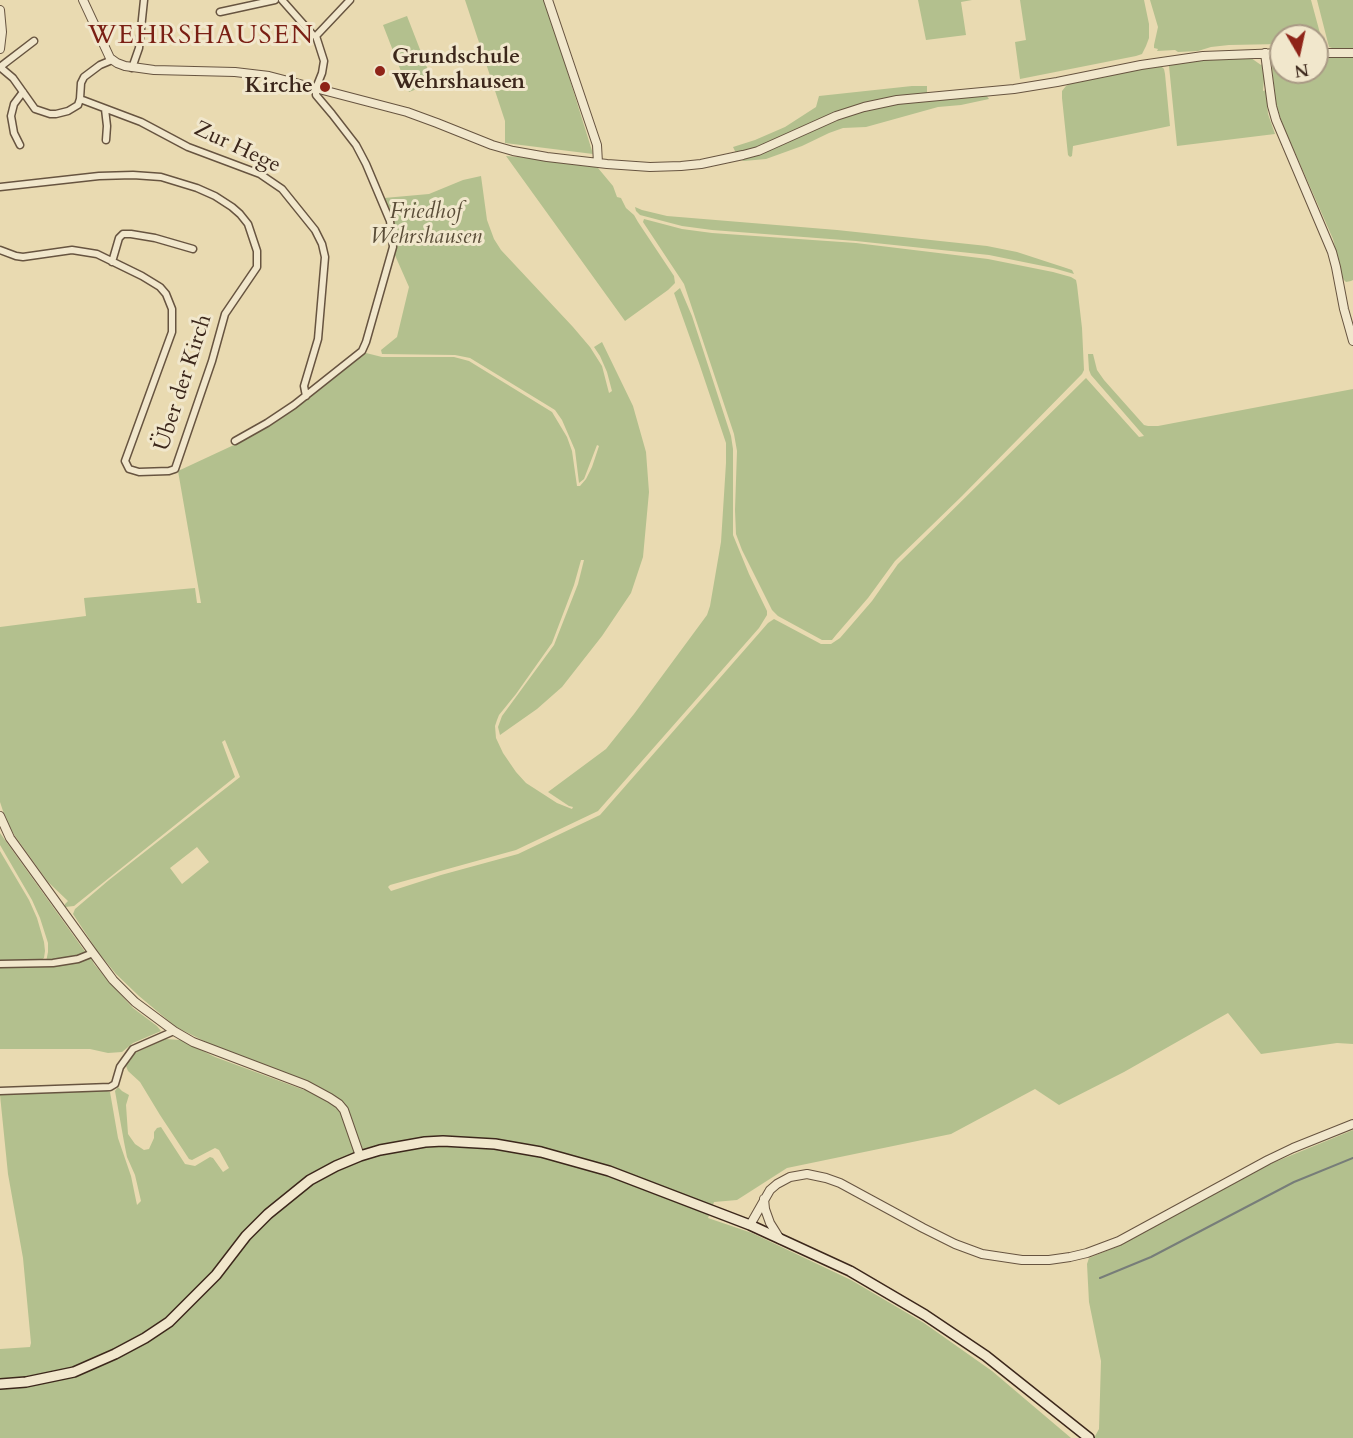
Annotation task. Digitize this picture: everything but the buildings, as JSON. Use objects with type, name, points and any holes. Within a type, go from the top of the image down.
[{"type":"main road","points":[[0,1384],[26,1382],[74,1372],[145,1338],[169,1322],[216,1275],[246,1236],[268,1214],[310,1180],[336,1166],[380,1150],[425,1142],[495,1144],[565,1158],[609,1171],[750,1225],[850,1271],[925,1315],[986,1356],[1089,1438]]},
{"type":"street","points":[[83,0],[106,52],[120,65],[154,70],[251,73],[269,76],[407,112],[497,146],[547,157],[640,166],[681,166],[718,161],[758,151],[852,110],[897,100],[1014,89],[1100,72],[1203,56],[1269,53]]},
{"type":"street","points":[[132,68],[139,48],[144,0]]},
{"type":"street","points":[[220,12],[275,0]]},
{"type":"street","points":[[235,441],[267,423],[306,396],[362,351],[393,247],[390,221],[366,164],[356,145],[316,95],[324,61],[316,36],[282,0]]},
{"type":"street","points":[[316,36],[351,0]]},
{"type":"street","points":[[548,0],[597,146],[598,163]]},
{"type":"street","points":[[0,10],[2,32],[0,49]]},
{"type":"street","points":[[34,40],[0,67],[13,78],[35,109],[50,114],[63,112],[78,105],[84,77],[100,65],[112,60]]},
{"type":"street","points":[[1265,53],[1276,120],[1332,252],[1353,341]]},
{"type":"street","points":[[1329,53],[1353,53]]},
{"type":"street","points":[[20,145],[14,133],[11,116],[14,104],[23,92]]},
{"type":"street","name":"Zur Hege","points":[[80,99],[148,125],[188,147],[260,174],[282,189],[315,230],[325,257],[318,339],[304,386],[306,396]]},
{"type":"street","points":[[105,109],[106,140]]},
{"type":"street","name":"Über der Kirch","points":[[0,187],[99,176],[161,177],[215,196],[232,207],[248,224],[257,251],[257,267],[225,314],[212,361],[175,469],[169,471],[139,472],[129,469],[125,461],[172,332],[172,309],[166,294],[160,287],[112,262]]},
{"type":"street","points":[[0,250],[23,257],[78,250],[96,254],[112,262],[119,238],[127,233],[193,249]]},
{"type":"street","points":[[0,816],[10,838],[93,953],[113,980],[135,1002],[193,1042],[306,1085],[339,1104],[344,1110],[360,1156]]},
{"type":"street","points":[[0,964],[53,963],[78,959],[93,953]]},
{"type":"street","points":[[0,1091],[110,1087],[115,1084],[120,1067],[133,1049],[174,1031]]},
{"type":"street","points":[[750,1225],[764,1198],[777,1184],[800,1174],[818,1176],[840,1184],[955,1244],[982,1254],[1022,1260],[1049,1260],[1087,1253],[1119,1241],[1268,1160],[1353,1124]]},
{"type":"street","points":[[764,1198],[770,1223],[780,1239]]},
{"type":"green space","points":[[465,0],[545,0],[593,154],[505,143],[505,121]]},
{"type":"green space","points":[[918,0],[972,0],[961,2],[966,35],[926,40]]},
{"type":"green space","points":[[1020,0],[1144,0],[1149,24],[1149,38],[1142,54],[1136,56],[1020,79],[1015,42],[1026,40]]},
{"type":"green space","points":[[1150,0],[1311,0],[1317,24],[1269,24],[1269,44],[1229,45],[1178,52],[1175,50],[1157,51],[1158,49],[1154,48],[1158,27]]},
{"type":"green space","points":[[1317,0],[1353,0],[1353,48],[1329,47],[1329,24],[1323,24]]},
{"type":"green space","points":[[407,16],[433,83],[409,92],[383,25]]},
{"type":"green space","points":[[1329,57],[1353,58],[1353,280],[1351,281],[1346,282],[1343,279],[1333,239],[1282,123],[1276,104],[1274,84],[1329,84]]},
{"type":"green space","points":[[1251,58],[1261,65],[1263,63],[1265,76],[1263,91],[1266,90],[1268,114],[1275,134],[1177,146],[1169,66],[1174,63],[1204,60]]},
{"type":"green space","points":[[1160,65],[1165,74],[1170,126],[1073,146],[1072,156],[1068,155],[1062,98],[1062,91],[1066,86],[1102,76]]},
{"type":"green space","points":[[927,86],[927,100],[986,95],[989,99],[938,107],[866,127],[843,128],[766,159],[744,161],[739,159],[733,147],[785,127],[816,107],[819,96]]},
{"type":"green space","points":[[506,156],[598,168],[613,186],[617,197],[621,198],[626,208],[634,215],[674,276],[675,283],[625,321]]},
{"type":"green space","name":"Friedhof Wehrshausen","points":[[481,176],[487,220],[494,239],[501,250],[590,347],[602,366],[609,393],[612,391],[607,372],[594,347],[602,342],[633,406],[646,452],[649,492],[643,557],[631,593],[602,636],[562,687],[537,709],[500,735],[498,727],[502,716],[554,645],[578,584],[584,560],[581,560],[552,643],[499,715],[495,726],[496,738],[516,772],[526,783],[557,803],[572,809],[573,807],[548,792],[606,749],[707,615],[721,542],[726,443],[674,293],[680,288],[692,316],[731,436],[733,535],[767,615],[759,628],[598,811],[516,850],[390,885],[388,887],[391,891],[518,854],[600,815],[768,623],[774,619],[821,644],[831,644],[840,638],[872,601],[898,564],[1086,378],[1139,437],[1144,436],[1091,375],[1088,354],[1093,354],[1097,370],[1104,380],[1144,425],[1148,426],[1353,389],[1353,1044],[1337,1043],[1261,1054],[1228,1013],[1124,1072],[1059,1105],[1035,1089],[951,1134],[787,1168],[737,1200],[714,1202],[708,1218],[752,1233],[851,1280],[924,1323],[992,1371],[1071,1438],[0,1438],[0,1349],[30,1347],[31,1343],[23,1258],[8,1174],[0,1095],[26,1092],[110,1092],[118,1138],[131,1176],[137,1205],[141,1201],[135,1175],[127,1157],[115,1091],[118,1087],[129,1095],[126,1105],[128,1134],[135,1144],[144,1150],[149,1149],[154,1132],[161,1127],[185,1164],[195,1166],[210,1157],[223,1172],[229,1168],[219,1150],[215,1148],[192,1160],[189,1159],[140,1082],[128,1071],[126,1066],[133,1054],[165,1039],[181,1040],[215,1057],[304,1090],[311,1084],[208,1043],[176,1027],[116,974],[98,952],[73,914],[75,909],[109,880],[240,777],[225,740],[222,742],[235,777],[74,906],[65,907],[68,901],[48,882],[15,836],[7,823],[0,802],[0,627],[86,616],[84,598],[195,588],[197,603],[201,603],[178,471],[236,444],[366,353],[382,357],[454,357],[469,361],[552,412],[567,437],[572,451],[577,486],[580,486],[592,467],[599,446],[597,445],[584,479],[579,483],[575,450],[555,410],[470,358],[455,355],[382,354],[381,350],[397,337],[409,287],[394,253],[396,243],[392,221],[384,198],[429,194],[463,180]],"holes":[[[197,847],[209,862],[182,884],[170,868]]]},
{"type":"green space","points":[[635,207],[667,216],[837,230],[987,246],[1017,252],[1072,270],[1074,274],[989,255],[682,226],[640,215]]},
{"type":"green space","points":[[644,219],[682,229],[712,233],[856,243],[988,259],[1071,277],[1076,280],[1077,285],[1084,370],[962,496],[895,561],[868,598],[832,640],[822,640],[778,616],[772,610],[742,550],[736,534],[737,451],[734,434],[684,284],[643,222]]},
{"type":"green space","points":[[0,833],[86,953],[84,955],[46,962],[48,943],[40,918],[0,845]]},
{"type":"green space","points":[[0,851],[37,918],[45,951],[44,958],[40,961],[0,962]]},
{"type":"green space","points":[[91,957],[94,964],[133,1008],[161,1031],[133,1043],[122,1052],[108,1053],[90,1049],[0,1049],[0,967]]},
{"type":"green space","points":[[1353,1130],[1353,1438],[1094,1438],[1099,1429],[1101,1361],[1089,1302],[1087,1264],[1089,1258],[1121,1245],[1270,1164]]},
{"type":"waterway","points":[[1100,1278],[1151,1257],[1294,1182],[1353,1158]]},
{"type":"place","name":"Grundschule Wehrshausen","points":[[380,71]]},
{"type":"place","name":"Kirche","points":[[325,87]]},
{"type":"district","name":"WEHRSHAUSEN","points":[[201,37]]}]
